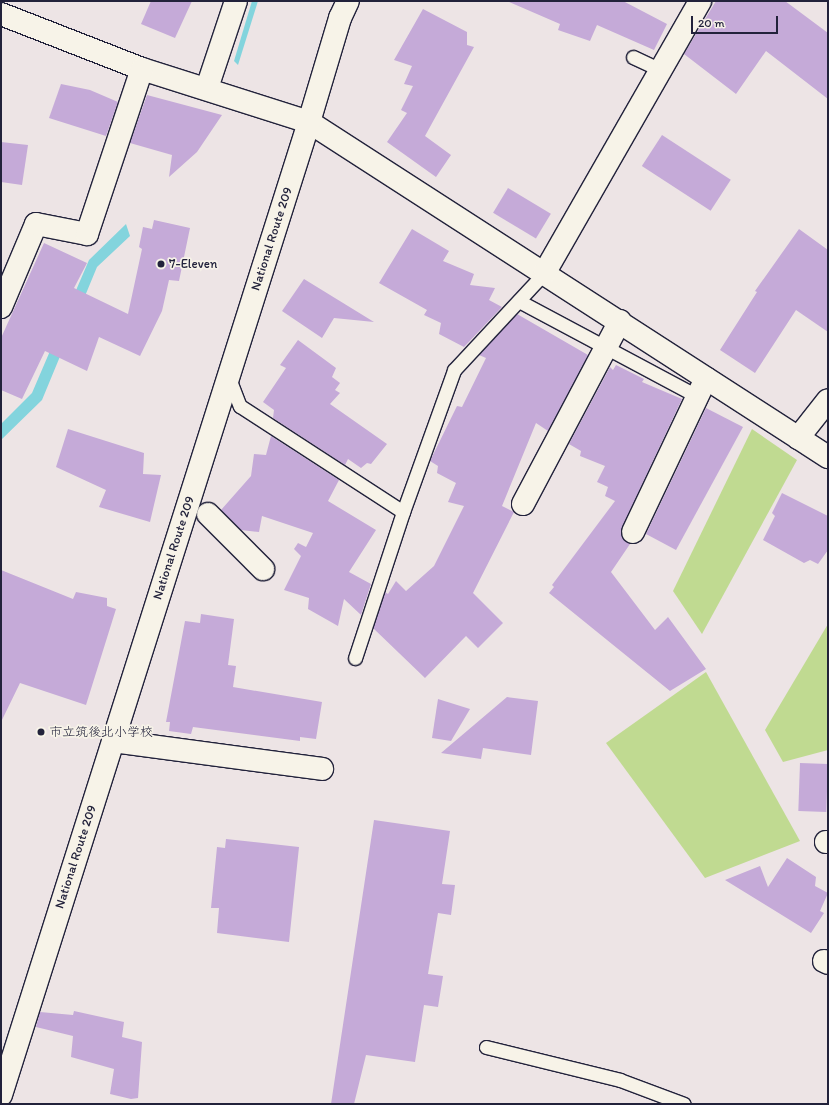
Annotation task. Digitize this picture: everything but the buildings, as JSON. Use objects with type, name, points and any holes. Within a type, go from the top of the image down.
[{"type":"main road","points":[[208,88],[236,1]]},
{"type":"main road","name":"National Route 209","points":[[1,1095],[8,1050],[113,741],[310,122],[340,18],[348,1]]},
{"type":"main road","points":[[545,272],[700,1]]},
{"type":"main road","points":[[1,14],[142,69],[208,88],[310,122],[620,321],[702,387],[798,438],[828,457]]},
{"type":"main road","points":[[1,307],[36,224],[87,234],[142,69]]},
{"type":"main road","points":[[523,504],[620,321]]},
{"type":"main road","points":[[633,532],[702,387]]},
{"type":"main road","points":[[798,438],[828,400]]},
{"type":"main road","points":[[208,514],[263,569]]},
{"type":"main road","points":[[113,741],[322,770]]},
{"type":"lane","points":[[633,57],[661,70]]},
{"type":"lane","points":[[355,658],[403,512],[454,370],[545,272]]},
{"type":"lane","points":[[519,301],[606,348],[702,387]]},
{"type":"lane","points":[[228,376],[240,406],[403,512]]},
{"type":"lane","points":[[486,1048],[620,1080],[684,1104]]},
{"type":"green space","points":[[752,429],[797,460],[702,634],[673,591]]},
{"type":"green space","points":[[828,624],[828,750],[783,762],[765,730]]},
{"type":"green space","points":[[706,672],[800,841],[705,878],[606,743]]},
{"type":"water","points":[[252,1],[258,1],[238,65],[234,61]]},
{"type":"water","points":[[126,224],[130,236],[97,267],[42,400],[1,440],[1,424],[32,393],[89,260]]},
{"type":"place","name":"7-Eleven","points":[[161,264]]},
{"type":"place","name":"市立筑後北小学校","points":[[41,732]]}]
